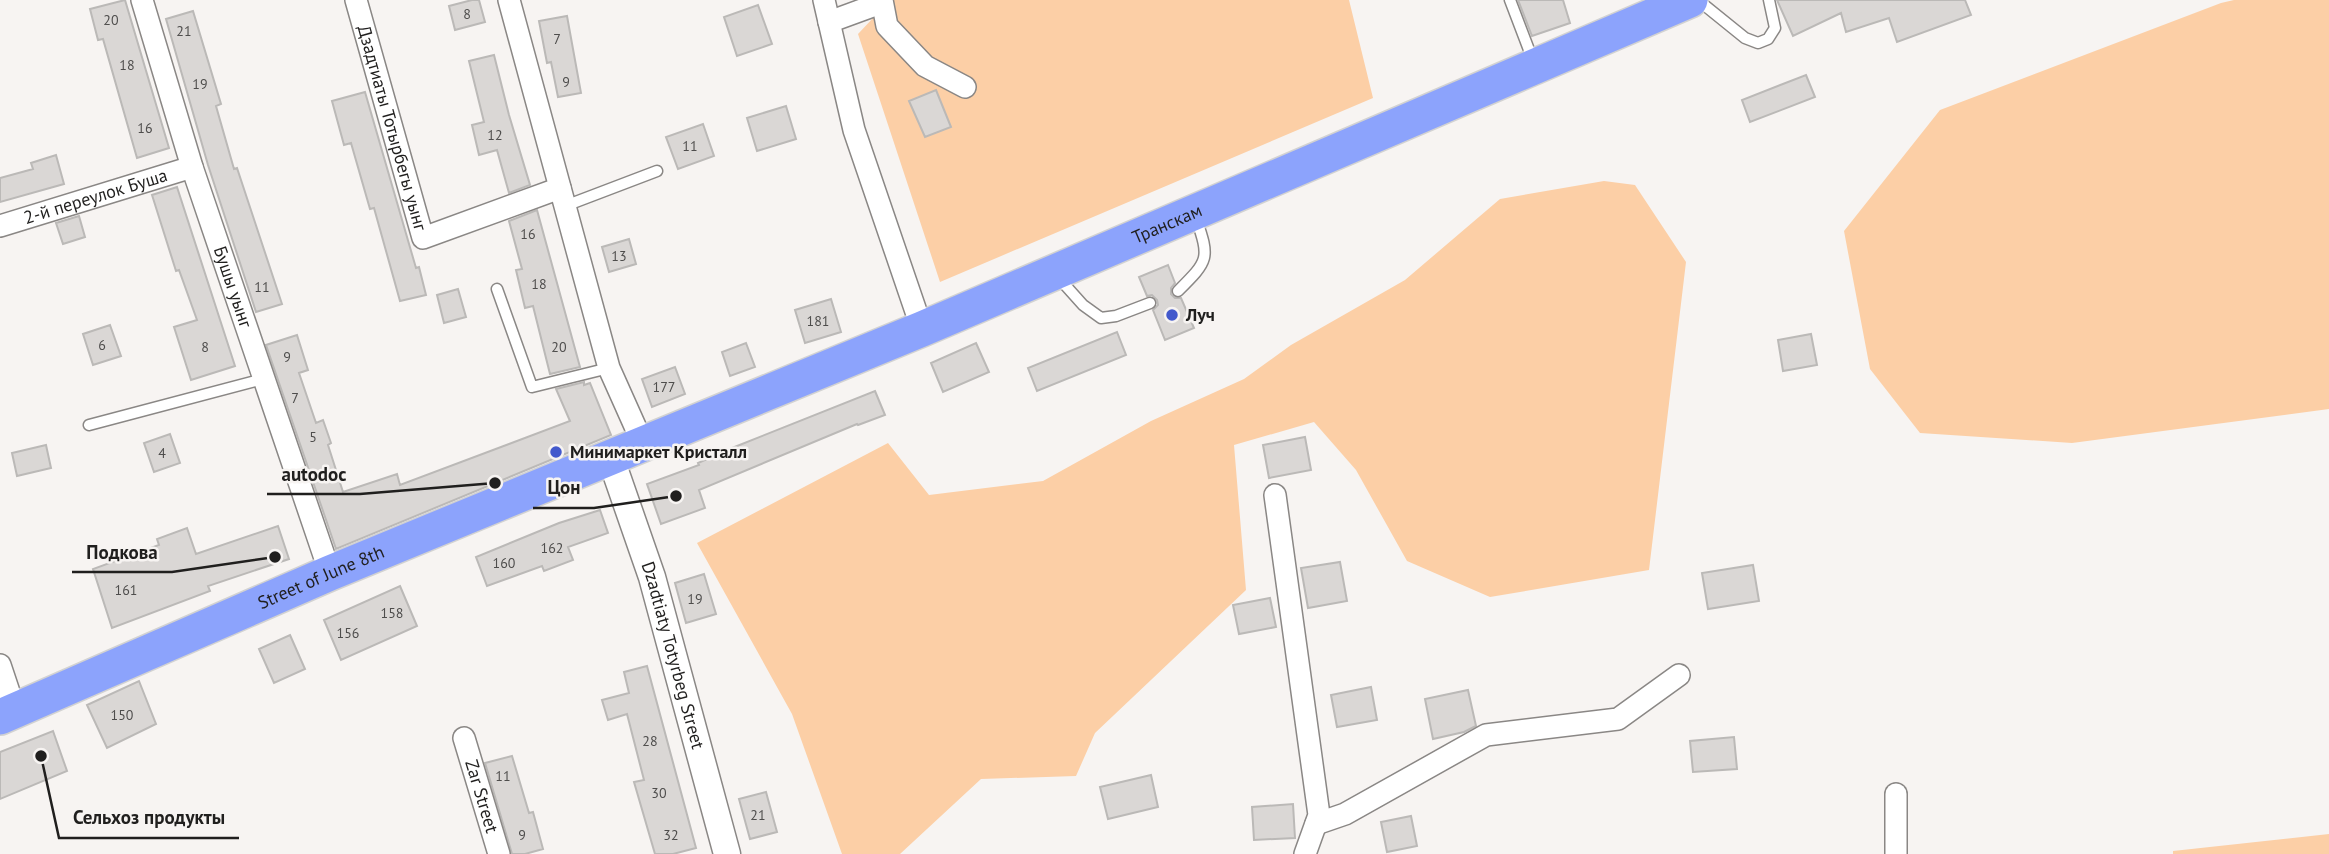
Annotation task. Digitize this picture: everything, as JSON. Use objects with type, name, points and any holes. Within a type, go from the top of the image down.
[{"type":"highway","name":"Транскам","points":[[643,444],[922,329],[1690,0]]},
{"type":"highway","name":"Street of June 8th","points":[[8,714],[330,573],[643,444]]},
{"type":"street","name":"Бушы уынг","points":[[142,0],[192,167],[330,573]]},
{"type":"street","name":"Дзадтиаты Тотырбегы уынг","points":[[356,0],[423,238],[562,197]]},
{"type":"street","points":[[509,0],[608,368],[643,444]]},
{"type":"street","points":[[824,0],[854,130],[922,329]]},
{"type":"street","points":[[829,22],[882,2],[887,26],[925,66],[965,87]]},
{"type":"street","name":"2-й переулок Буша","points":[[0,226],[192,167]]},
{"type":"street","name":"Dzadtiaty Totyrbeg Street","points":[[611,459],[652,578],[726,854]]},
{"type":"street","points":[[1275,495],[1319,815],[1305,854]]},
{"type":"street","points":[[0,665],[8,714]]},
{"type":"street","points":[[1316,824],[1345,814],[1486,734],[1618,719],[1679,675]]},
{"type":"street","name":"Zar Street","points":[[464,738],[499,854]]},
{"type":"street","points":[[1896,794],[1896,854]]},
{"type":"lane","points":[[1510,0],[1535,66]]},
{"type":"lane","points":[[1698,0],[1745,38],[1758,43],[1768,39],[1775,28],[1769,0]]},
{"type":"lane","points":[[562,197],[657,172]]},
{"type":"lane","points":[[1178,291],[1202,267],[1206,247],[1195,212]]},
{"type":"lane","points":[[1053,273],[1083,305],[1101,318],[1116,316],[1150,303]]},
{"type":"lane","points":[[497,289],[532,387],[608,368]]},
{"type":"lane","points":[[89,425],[263,379]]},
{"type":"shaded area","points":[[890,0],[1349,0],[1373,98],[940,282],[858,34]]},
{"type":"shaded area","points":[[2234,0],[2329,0],[2329,409],[2072,443],[1920,433],[1870,369],[1844,231],[1940,110]]},
{"type":"shaded area","points":[[1604,181],[1635,185],[1686,262],[1649,570],[1490,597],[1407,561],[1356,470],[1314,422],[1234,445],[1246,590],[1095,733],[1076,776],[981,779],[900,854],[842,854],[792,714],[697,543],[888,443],[929,495],[1043,481],[1151,421],[1244,379],[1291,345],[1405,280],[1500,199]]},
{"type":"shaded area","points":[[2329,834],[2329,854],[2173,854],[2173,851]]},
{"type":"building","points":[[125,0],[169,148],[137,158],[103,39],[98,40],[90,9]]},
{"type":"building","points":[[479,0],[485,22],[455,30],[449,6]]},
{"type":"building","points":[[1518,0],[1563,0],[1570,23],[1532,36]]},
{"type":"building","points":[[1777,0],[1965,0],[1971,15],[1897,42],[1889,18],[1846,32],[1841,13],[1793,36]]},
{"type":"building","points":[[758,5],[772,44],[737,56],[724,17]]},
{"type":"building","points":[[193,11],[221,104],[216,106],[234,169],[237,168],[282,304],[256,312],[208,165],[166,19]]},
{"type":"building","points":[[567,16],[581,93],[558,97],[551,62],[547,63],[539,21]]},
{"type":"building","points":[[494,55],[530,185],[509,193],[497,150],[479,155],[472,125],[484,122],[469,61]]},
{"type":"building","points":[[1806,75],[1815,97],[1750,122],[1742,100]]},
{"type":"building","points":[[936,90],[951,127],[925,137],[909,101]]},
{"type":"building","points":[[365,92],[426,295],[400,301],[374,208],[370,209],[351,143],[344,145],[332,101]]},
{"type":"building","points":[[786,106],[796,139],[757,151],[747,118]]},
{"type":"building","points":[[703,124],[714,156],[678,169],[666,137]]},
{"type":"building","points":[[56,155],[64,184],[0,202],[0,178],[33,169],[31,163]]},
{"type":"building","points":[[177,187],[235,366],[191,380],[174,327],[197,320],[179,270],[176,271],[152,195]]},
{"type":"building","points":[[537,210],[580,367],[550,374],[533,306],[525,308],[516,270],[522,269],[509,221]]},
{"type":"building","points":[[79,216],[85,237],[63,244],[56,223]]},
{"type":"building","points":[[629,239],[636,264],[609,272],[602,247]]},
{"type":"building","points":[[1168,265],[1175,283],[1171,294],[1175,298],[1181,298],[1194,328],[1165,340],[1153,310],[1158,305],[1157,300],[1152,295],[1147,296],[1139,277]]},
{"type":"building","points":[[458,289],[466,317],[444,323],[437,295]]},
{"type":"building","points":[[831,299],[841,332],[805,343],[795,310]]},
{"type":"building","points":[[110,325],[121,356],[93,365],[83,334]]},
{"type":"building","points":[[1117,332],[1126,355],[1037,391],[1028,368]]},
{"type":"building","points":[[1811,334],[1817,365],[1783,371],[1778,340]]},
{"type":"building","points":[[297,335],[308,370],[299,373],[316,423],[323,420],[343,492],[397,474],[400,485],[570,421],[556,389],[584,382],[584,385],[590,383],[611,435],[336,549],[266,345]]},
{"type":"building","points":[[746,343],[755,367],[730,376],[722,352]]},
{"type":"building","points":[[976,343],[989,372],[943,392],[931,363]]},
{"type":"building","points":[[675,367],[685,394],[652,407],[642,379]]},
{"type":"building","points":[[875,391],[885,415],[857,424],[699,490],[705,508],[661,524],[647,484]]},
{"type":"building","points":[[170,434],[180,463],[154,472],[144,443]]},
{"type":"building","points":[[1305,437],[1311,470],[1269,478],[1263,445]]},
{"type":"building","points":[[46,445],[51,468],[17,476],[12,453]]},
{"type":"building","points":[[600,510],[608,533],[568,547],[573,560],[544,571],[542,566],[487,586],[476,557],[559,523]]},
{"type":"building","points":[[278,526],[289,559],[208,586],[210,591],[112,628],[93,569],[159,545],[157,539],[187,528],[196,554]]},
{"type":"building","points":[[1340,562],[1347,601],[1308,608],[1301,568]]},
{"type":"building","points":[[1753,565],[1759,601],[1708,609],[1702,573]]},
{"type":"building","points":[[704,574],[716,614],[686,623],[675,583]]},
{"type":"building","points":[[400,586],[417,626],[341,660],[324,620]]},
{"type":"building","points":[[1270,598],[1276,627],[1239,634],[1233,605]]},
{"type":"building","points":[[290,635],[305,669],[274,683],[259,649]]},
{"type":"building","points":[[647,666],[696,848],[673,854],[655,854],[634,782],[644,780],[627,714],[608,720],[602,700],[629,693],[624,672]]},
{"type":"building","points":[[139,681],[156,724],[107,748],[87,705]]},
{"type":"building","points":[[1371,687],[1377,720],[1337,727],[1331,695]]},
{"type":"building","points":[[1468,690],[1476,726],[1464,732],[1433,739],[1425,699]]},
{"type":"building","points":[[53,731],[67,771],[0,799],[0,752]]},
{"type":"building","points":[[1734,737],[1737,769],[1693,772],[1690,741]]},
{"type":"building","points":[[512,756],[529,813],[533,812],[543,849],[525,854],[512,854],[485,763]]},
{"type":"building","points":[[1151,775],[1158,807],[1108,819],[1100,787]]},
{"type":"building","points":[[766,792],[777,832],[750,839],[739,799]]},
{"type":"building","points":[[1293,804],[1295,838],[1254,840],[1252,807]]},
{"type":"building","points":[[1411,816],[1417,846],[1387,852],[1381,822]]},
{"type":"place","name":"Луч","points":[[1172,315]]},
{"type":"place","name":"Минимаркет Кристалл","points":[[556,452]]},
{"type":"place","name":"autodoc","points":[[495,483]]},
{"type":"place","name":"Цон","points":[[676,496]]},
{"type":"place","name":"Подкова","points":[[275,557]]},
{"type":"place","name":"Сельхоз продукты","points":[[41,756]]}]
